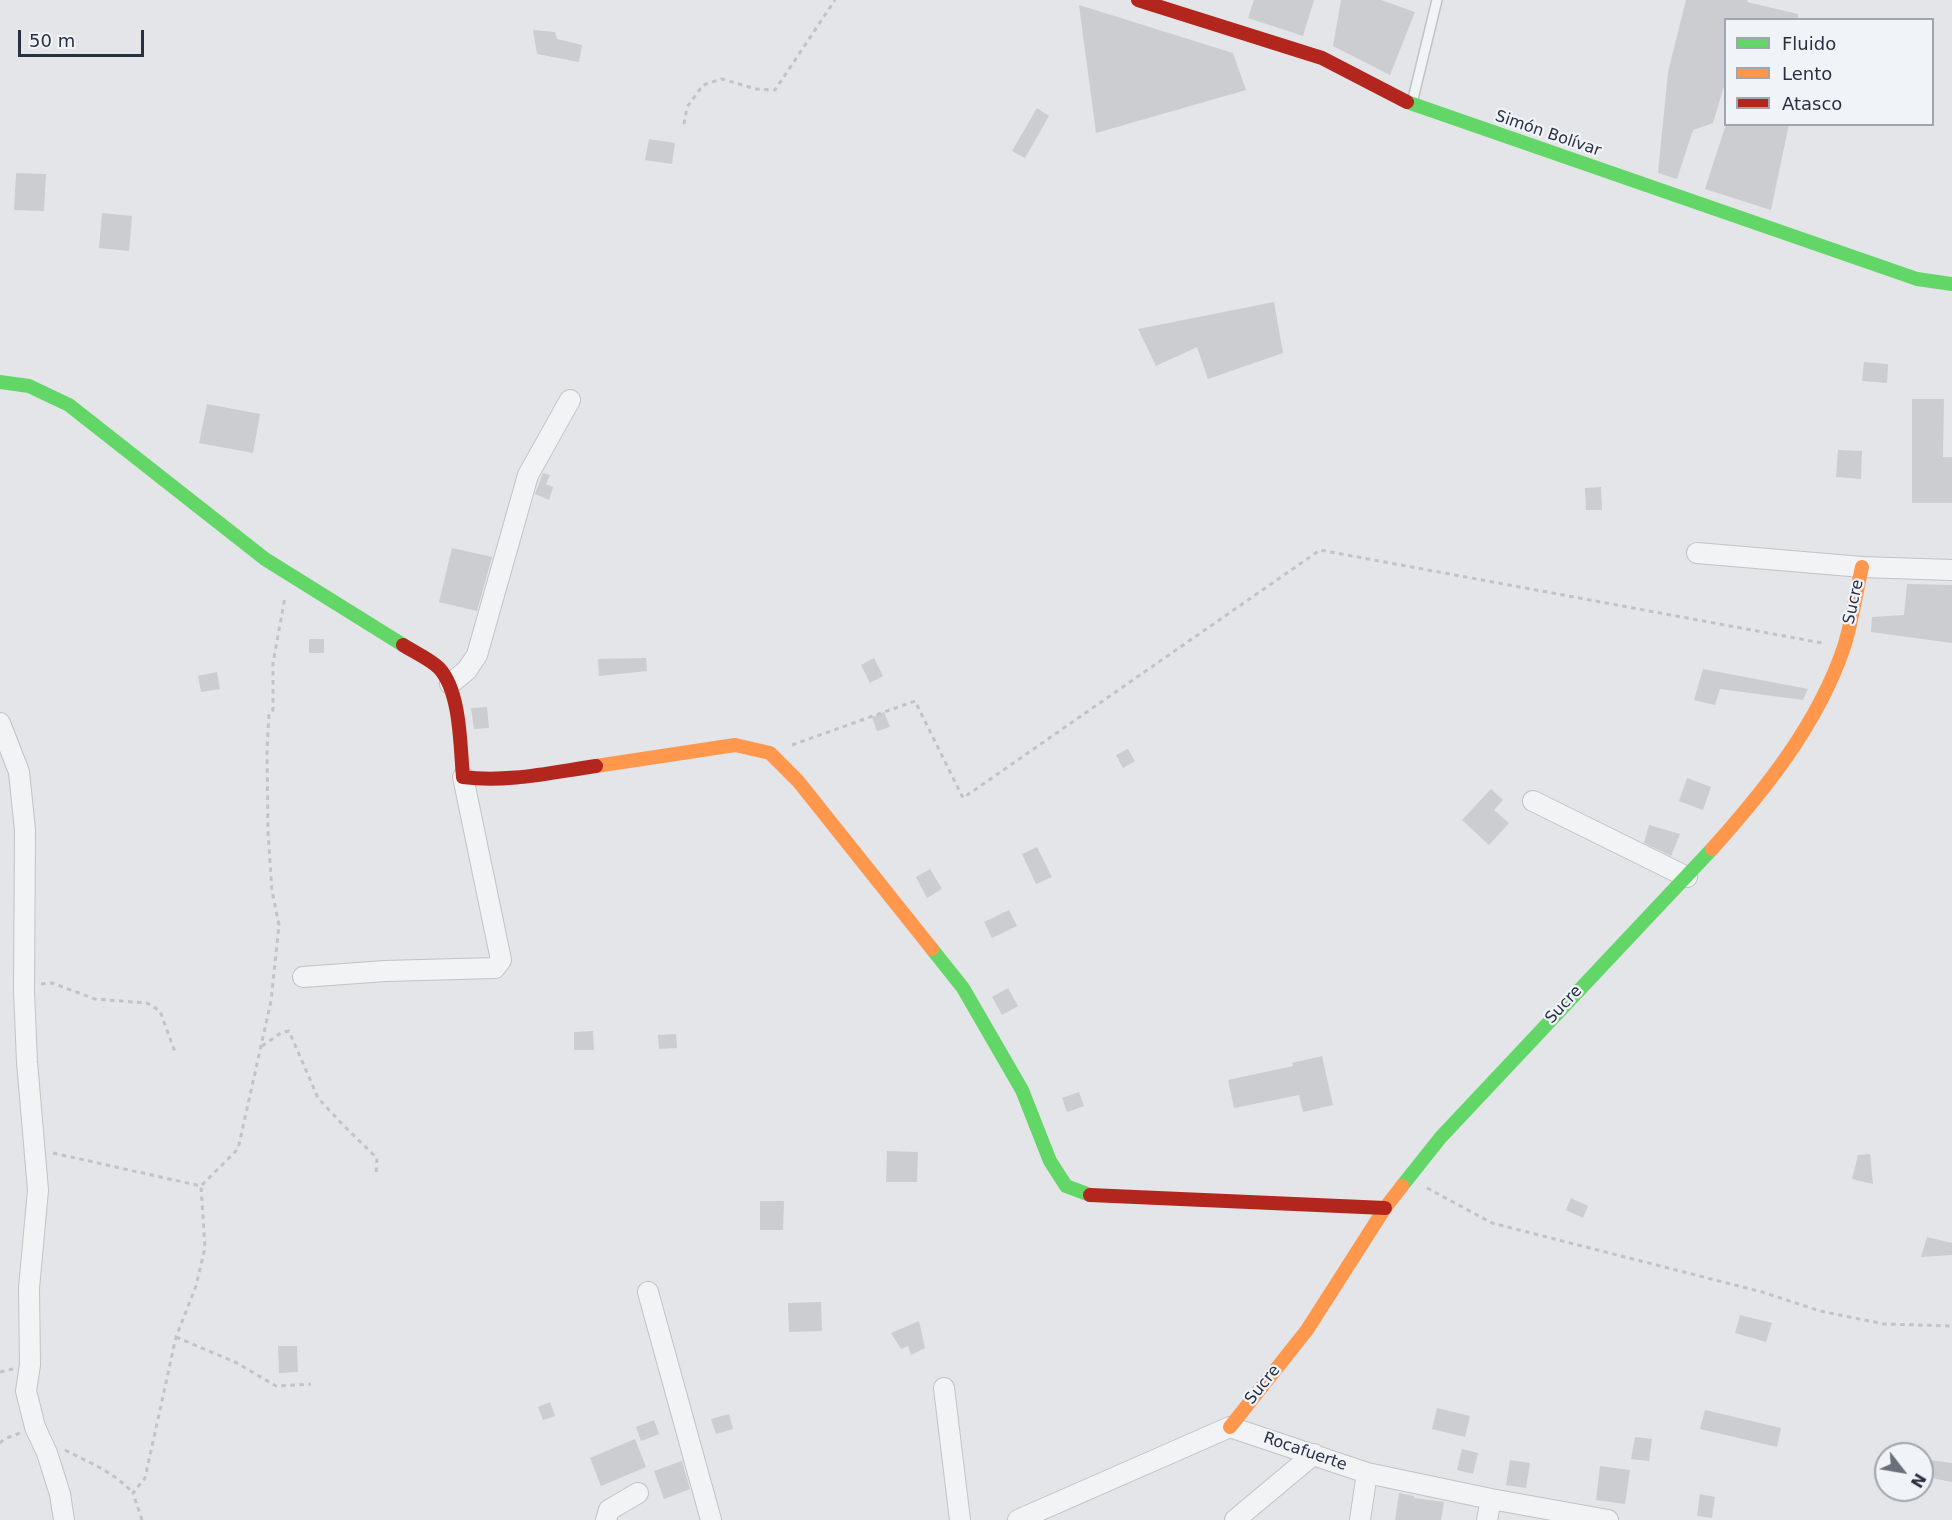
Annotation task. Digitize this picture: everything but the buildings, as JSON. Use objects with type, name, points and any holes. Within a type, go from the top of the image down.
[{"type":"street","name":"Simón Bolívar","points":[[1138,0],[1322,58],[1412,104],[1917,279],[1952,284]]},
{"type":"street","points":[[0,382],[29,386],[69,405],[265,559],[438,667],[450,684],[458,724],[463,777],[501,960],[495,968],[303,977]]},
{"type":"street","points":[[450,684],[467,670],[477,655],[528,476],[570,400]]},
{"type":"street","name":"Sucre","points":[[1697,553],[1862,567],[1952,570]]},
{"type":"street","name":"Sucre","points":[[1230,1427],[1307,1330],[1385,1208],[1441,1137],[1618,947],[1687,877],[1745,812],[1786,758],[1818,706],[1845,647],[1862,567]]},
{"type":"street","points":[[0,723],[19,772],[26,830],[24,984],[27,1062],[38,1190],[29,1288],[30,1365],[26,1391],[35,1427],[47,1453],[57,1484],[64,1520]]},
{"type":"street","points":[[463,777],[477,779],[528,776],[735,745],[770,753],[798,781],[963,988],[1022,1090],[1050,1161],[1066,1186],[1091,1195],[1385,1208]]},
{"type":"street","points":[[1533,801],[1687,877]]},
{"type":"street","points":[[648,1292],[711,1520]]},
{"type":"street","points":[[944,1388],[960,1520]]},
{"type":"street","points":[[1018,1520],[1230,1427]]},
{"type":"street","name":"Rocafuerte","points":[[1230,1427],[1367,1473],[1608,1520]]},
{"type":"street","points":[[1235,1520],[1314,1454]]},
{"type":"street","points":[[1360,1520],[1367,1473]]},
{"type":"street","points":[[606,1520],[609,1510],[638,1493]]},
{"type":"street","points":[[1487,1520],[1491,1499]]},
{"type":"lane","points":[[1412,104],[1437,0]]},
{"type":"path","points":[[684,123],[687,107],[703,85],[722,79],[756,89],[775,90],[835,0]]},
{"type":"path","points":[[770,753],[915,700],[963,798],[1320,550],[1845,647]]},
{"type":"path","points":[[133,1493],[145,1478],[176,1337],[196,1286],[205,1248],[201,1186],[238,1149],[272,1001],[279,925],[272,891],[268,832],[267,738],[269,714],[273,710],[273,663],[289,573]]},
{"type":"path","points":[[24,984],[51,983],[95,999],[147,1003],[160,1011],[175,1052]]},
{"type":"path","points":[[261,1047],[281,1033],[290,1031],[318,1098],[378,1158],[376,1176]]},
{"type":"path","points":[[34,1149],[201,1186]]},
{"type":"path","points":[[1409,1179],[1492,1223],[1762,1292],[1820,1311],[1884,1324],[1952,1326]]},
{"type":"path","points":[[176,1337],[235,1362],[276,1386],[311,1384]]},
{"type":"path","points":[[60,1447],[108,1471],[122,1481],[133,1493],[142,1520]]},
{"type":"traffic: fast","points":[[1407,102],[1917,279],[1952,284]]},
{"type":"traffic: fast","points":[[0,382],[29,386],[69,405],[265,559],[403,645]]},
{"type":"traffic: fast","points":[[1402,1186],[1441,1137],[1712,849]]},
{"type":"traffic: fast","points":[[932,949],[963,988],[1022,1090],[1050,1161],[1066,1186],[1090,1195]]},
{"type":"traffic: slow","points":[[1712,849],[1788,755],[1820,703],[1844,647],[1862,567]]},
{"type":"traffic: slow","points":[[596,766],[735,745],[770,753],[798,781],[932,949]]},
{"type":"traffic: slow","points":[[1230,1427],[1307,1330],[1385,1208],[1402,1186]]},
{"type":"traffic: jam","points":[[1138,0],[1322,58],[1407,102]]},
{"type":"traffic: jam","points":[[403,645],[439,668],[452,691],[460,735],[463,777],[513,778],[596,766]]},
{"type":"traffic: jam","points":[[1090,1195],[1385,1208]]}]
